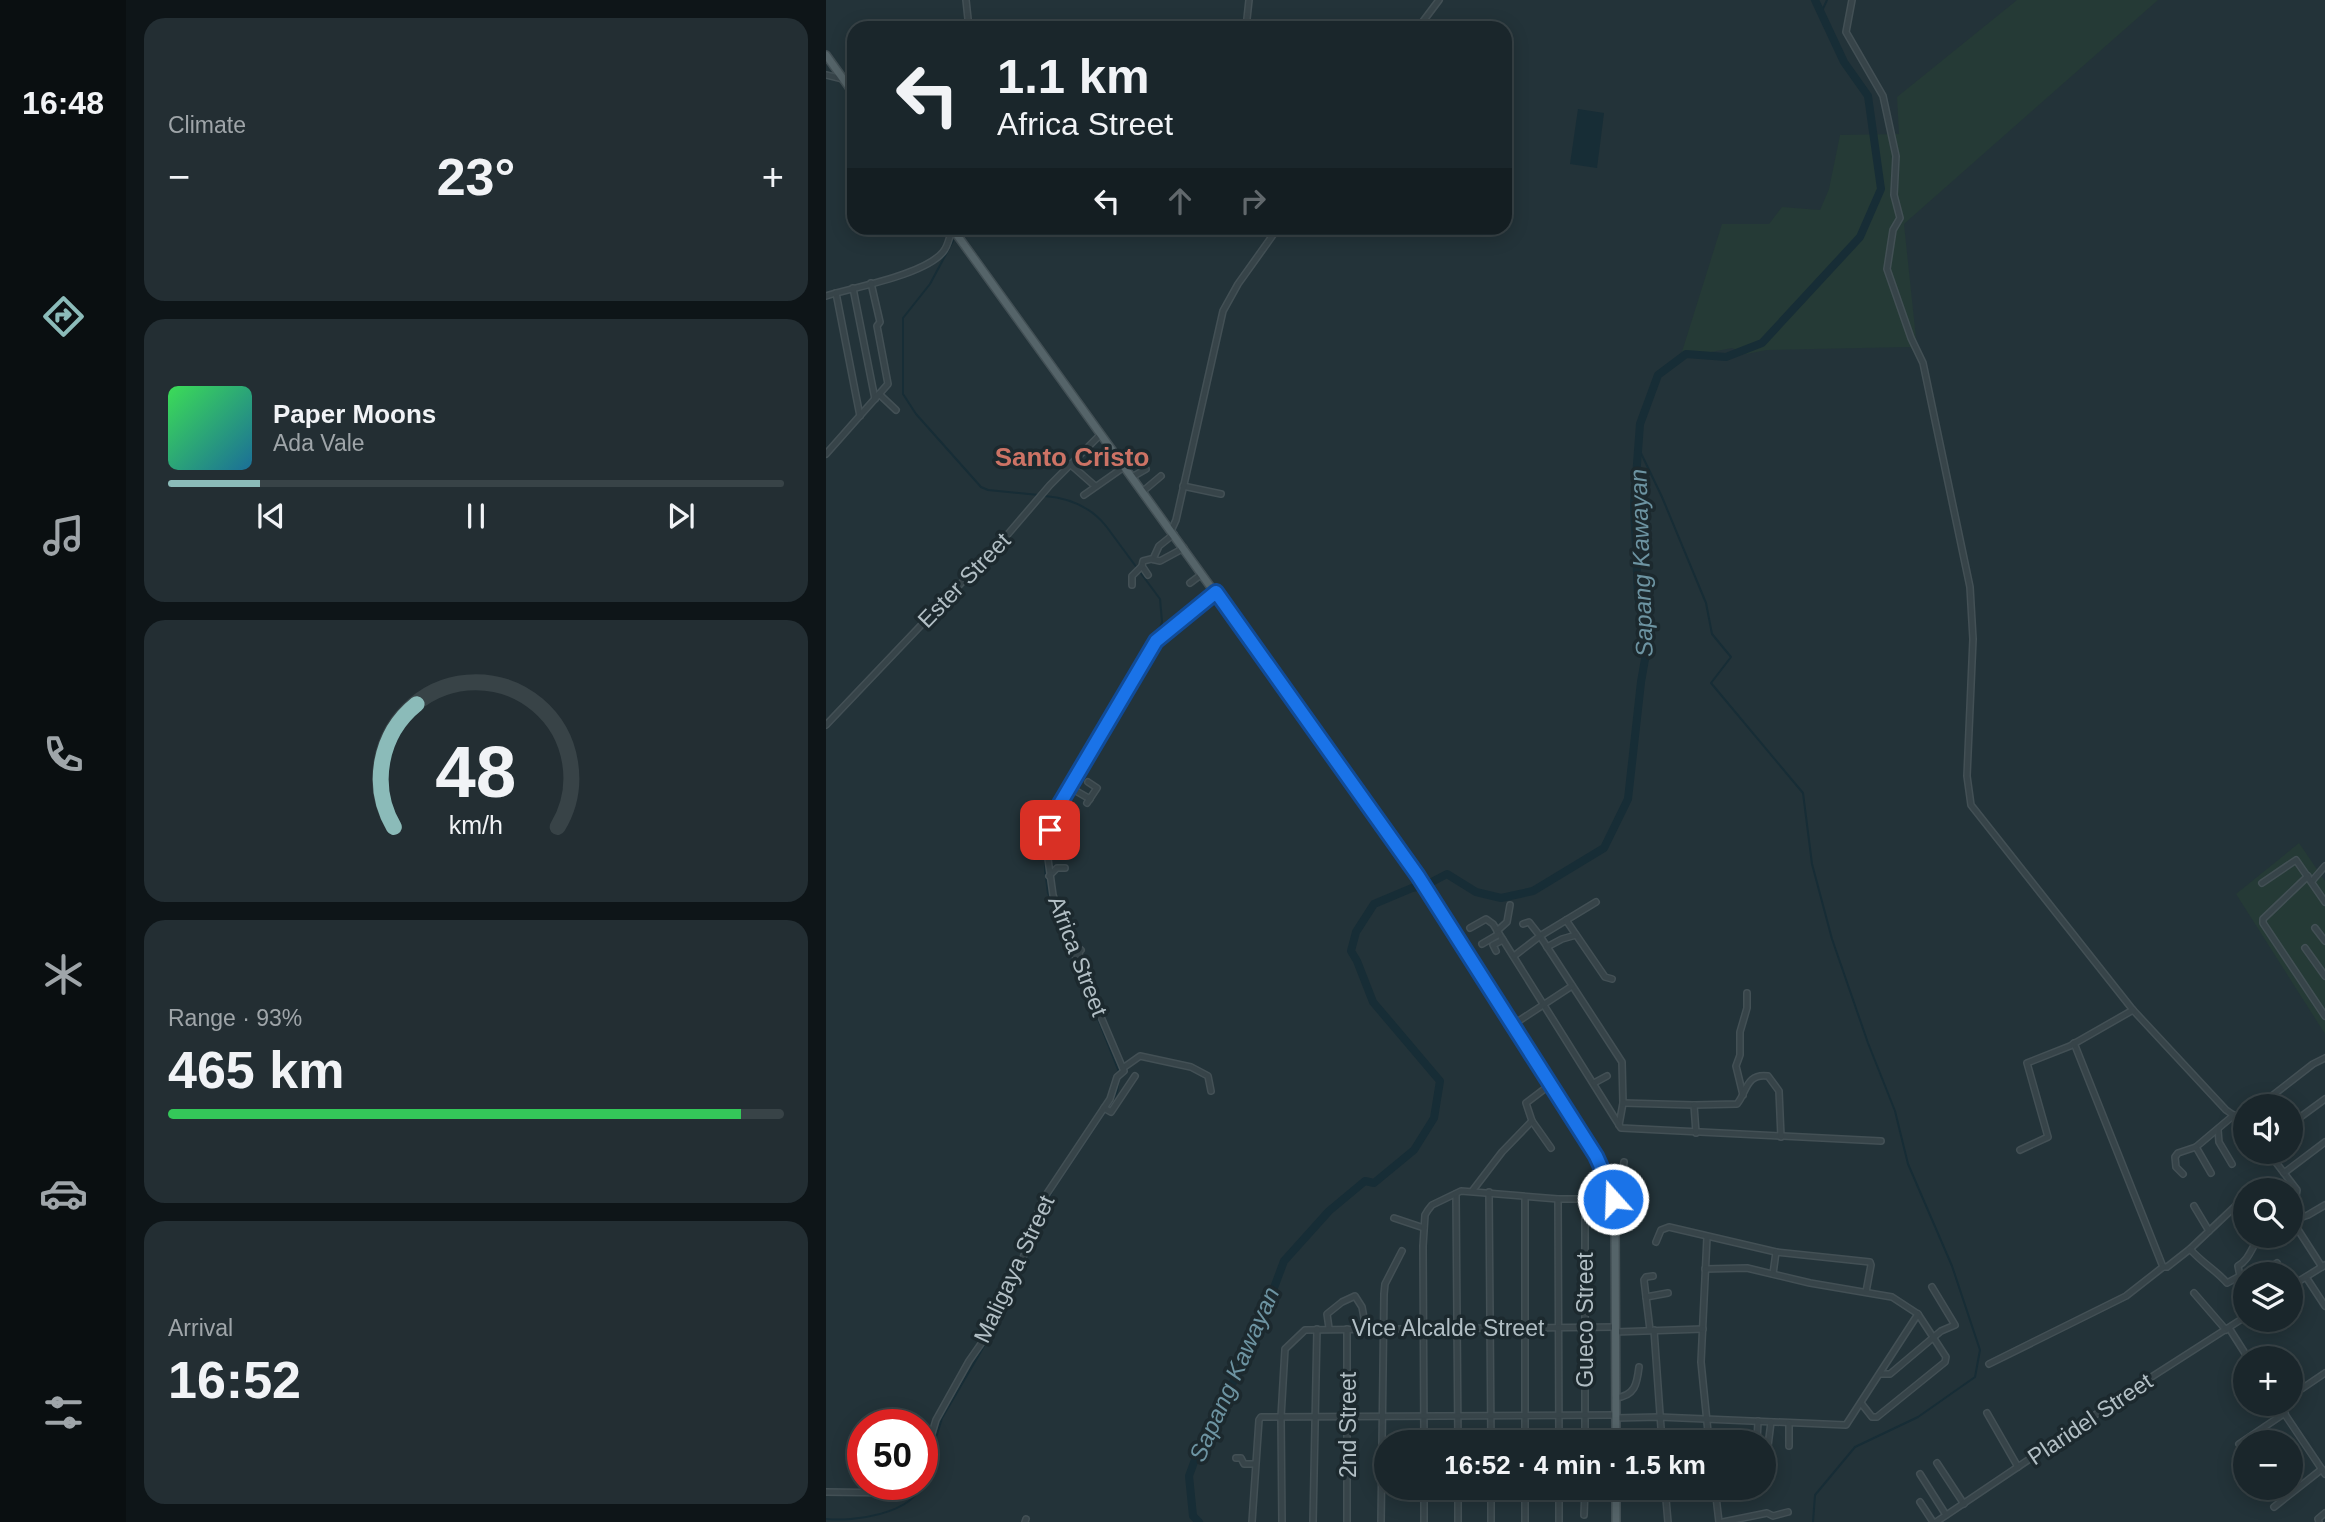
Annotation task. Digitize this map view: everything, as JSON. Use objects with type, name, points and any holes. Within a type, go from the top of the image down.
[{"type":"main road","points":[[826,55],[847,84]]},
{"type":"main road","points":[[957,235],[1418,876],[1596,1156],[1613,1199],[1616,1430]]},
{"type":"main road","points":[[1616,1500],[1616,1522]]},
{"type":"street","points":[[966,0],[968,21]]},
{"type":"street","points":[[1247,21],[1249,0]]},
{"type":"street","points":[[1423,21],[1438,0]]},
{"type":"street","points":[[1852,0],[1845,31],[1884,96],[1896,156],[1894,195],[1900,218],[1894,230],[1887,269],[1911,338],[1923,363],[1970,587],[1973,639],[1967,776],[1970,805],[2133,1010],[2225,1110],[2233,1114]]},
{"type":"street","points":[[826,75],[843,79]]},
{"type":"street","points":[[826,296],[909,273],[934,260],[946,248],[950,235]]},
{"type":"street","points":[[1153,559],[1159,546],[1172,532],[1223,311],[1238,284],[1273,235]]},
{"type":"street","points":[[826,454],[888,384],[877,326],[880,322],[871,283]]},
{"type":"street","points":[[853,288],[877,396],[896,410]]},
{"type":"street","points":[[835,293],[860,415]]},
{"type":"street","name":"Ester Street","points":[[826,724],[1100,435]]},
{"type":"street","points":[[1070,464],[1095,486]]},
{"type":"street","points":[[1084,495],[1124,467]]},
{"type":"street","points":[[1132,477],[1146,469]]},
{"type":"street","points":[[1142,492],[1161,476]]},
{"type":"street","points":[[1183,486],[1221,494]]},
{"type":"street","points":[[1132,585],[1132,576],[1143,561],[1160,561],[1184,548]]},
{"type":"street","points":[[1140,568],[1148,575]]},
{"type":"street","points":[[1190,583],[1202,574]]},
{"type":"street","name":"Africa Street","points":[[1120,1073],[1058,909],[1049,876],[1051,819],[1156,641],[1216,592]]},
{"type":"street","points":[[1069,787],[1088,801],[1097,788],[1088,782]]},
{"type":"street","points":[[2262,883],[2296,860],[2325,902]]},
{"type":"street","points":[[2325,866],[2263,919],[2263,923],[2325,1016]]},
{"type":"street","points":[[1049,876],[1057,868],[1065,868]]},
{"type":"street","points":[[1514,956],[1540,936],[1596,902]]},
{"type":"street","points":[[1496,951],[1493,946],[1507,922],[1510,905]]},
{"type":"street","points":[[1469,928],[1488,919],[1623,1129],[1881,1142]]},
{"type":"street","points":[[1566,920],[1605,977],[1612,979]]},
{"type":"street","points":[[1523,924],[1529,922],[1540,936],[1622,1062],[1623,1103],[1619,1125]]},
{"type":"street","points":[[2315,928],[2325,941]]},
{"type":"street","points":[[1482,944],[1500,935]]},
{"type":"street","points":[[1547,947],[1576,935]]},
{"type":"street","points":[[2305,948],[2325,976]]},
{"type":"street","points":[[1078,961],[1081,950]]},
{"type":"street","points":[[1514,1024],[1572,986]]},
{"type":"street","points":[[1743,1095],[1736,1066],[1740,1055],[1740,1031],[1747,1008],[1747,993]]},
{"type":"street","points":[[2020,1150],[2047,1139],[2048,1135],[2027,1063],[2074,1043],[2133,1010]]},
{"type":"street","points":[[2074,1043],[2163,1268]]},
{"type":"street","points":[[1120,1073],[1140,1056],[1191,1067],[1208,1076],[1210,1091]]},
{"type":"street","points":[[2274,1094],[2325,1058]]},
{"type":"street","name":"Maligaya Street","points":[[938,1416],[969,1361],[992,1328],[1022,1261],[1042,1201],[1106,1110],[1120,1073]]},
{"type":"street","points":[[1106,1110],[1110,1113],[1114,1109],[1135,1076]]},
{"type":"street","points":[[1594,1083],[1606,1076]]},
{"type":"street","points":[[1623,1103],[1737,1104],[1748,1083],[1761,1076],[1768,1076],[1779,1091],[1781,1136]]},
{"type":"street","points":[[1550,1084],[1526,1103],[1531,1121],[1550,1148]]},
{"type":"street","points":[[2303,1115],[2325,1099]]},
{"type":"street","points":[[1694,1105],[1696,1133]]},
{"type":"street","points":[[2183,1174],[2176,1167],[2175,1157],[2178,1153],[2196,1147],[2233,1116]]},
{"type":"street","points":[[1474,1190],[1502,1152],[1531,1121]]},
{"type":"street","points":[[2218,1130],[2219,1142],[2232,1164]]},
{"type":"street","points":[[2284,1173],[2325,1142]]},
{"type":"street","points":[[2196,1147],[2211,1173]]},
{"type":"street","points":[[1424,1430],[1425,1215],[1432,1206],[1465,1190],[1525,1197],[1613,1199],[1620,1195],[1625,1162]]},
{"type":"street","points":[[2277,1164],[2288,1178]]},
{"type":"street","points":[[1489,1192],[1491,1430]]},
{"type":"street","points":[[1456,1194],[1458,1430]]},
{"type":"street","points":[[1525,1197],[1525,1430]]},
{"type":"street","points":[[1558,1199],[1559,1430]]},
{"type":"street","name":"Gueco Street","points":[[1585,1199],[1585,1430]]},
{"type":"street","points":[[2303,1217],[2325,1205]]},
{"type":"street","points":[[2194,1206],[2209,1231]]},
{"type":"street","points":[[1989,1364],[2126,1296],[2190,1249],[2233,1208]]},
{"type":"street","points":[[1394,1218],[1424,1228]]},
{"type":"street","points":[[1656,1242],[1664,1227],[1776,1252],[1870,1262],[1866,1292]]},
{"type":"street","points":[[2303,1234],[2323,1266],[2303,1279]]},
{"type":"street","points":[[1707,1237],[1702,1362],[1707,1430]]},
{"type":"street","points":[[2190,1249],[2199,1260],[2213,1267],[2227,1283],[2233,1280]]},
{"type":"street","points":[[1381,1522],[1382,1329],[1385,1284],[1402,1251]]},
{"type":"street","points":[[1773,1274],[1776,1252]]},
{"type":"street","points":[[1705,1269],[1747,1268],[1895,1298],[1918,1314],[1946,1357],[1945,1362],[1877,1417],[1872,1417],[1861,1404]]},
{"type":"street","points":[[1653,1276],[1645,1278],[1661,1430]]},
{"type":"street","points":[[2306,1277],[2325,1306]]},
{"type":"street","points":[[1880,1374],[1890,1374],[1933,1338],[1955,1325],[1932,1287]]},
{"type":"street","points":[[1646,1297],[1668,1293]]},
{"type":"street","points":[[2193,1293],[2239,1346]]},
{"type":"street","points":[[1329,1328],[1327,1314],[1355,1296],[1362,1307],[1366,1329]]},
{"type":"street","points":[[1252,1522],[1261,1417],[1660,1417],[1846,1425],[1918,1314]]},
{"type":"street","name":"Plaridel Street","points":[[1934,1522],[2233,1325]]},
{"type":"street","points":[[1314,1522],[1317,1329]]},
{"type":"street","name":"2nd Street","points":[[1348,1329],[1348,1522]]},
{"type":"street","name":"Vice Alcalde Street","points":[[1281,1417],[1286,1345],[1304,1330],[1703,1329]]},
{"type":"street","points":[[1615,1398],[1624,1397],[1636,1387],[1639,1367]]},
{"type":"street","points":[[2303,1388],[2325,1373]]},
{"type":"street","points":[[1987,1413],[2018,1467]]},
{"type":"street","points":[[2260,1430],[2281,1416]]},
{"type":"street","points":[[2274,1507],[2324,1470],[2287,1416]]},
{"type":"street","points":[[1281,1417],[1282,1522]]},
{"type":"street","points":[[1758,1421],[1758,1430]]},
{"type":"street","points":[[1770,1430],[1771,1422]]},
{"type":"street","points":[[1788,1446],[1789,1423]]},
{"type":"street","points":[[1236,1458],[1241,1458],[1244,1464],[1255,1464]]},
{"type":"street","points":[[1937,1463],[1964,1504]]},
{"type":"street","points":[[1920,1474],[1946,1515]]},
{"type":"street","points":[[826,1492],[847,1492]]},
{"type":"street","points":[[1424,1500],[1424,1522]]},
{"type":"street","points":[[1458,1500],[1458,1522]]},
{"type":"street","points":[[1491,1500],[1491,1522]]},
{"type":"street","points":[[1525,1500],[1525,1522]]},
{"type":"street","points":[[1559,1500],[1559,1522]]},
{"type":"street","points":[[1584,1515],[1585,1500]]},
{"type":"street","points":[[1666,1500],[1668,1522]]},
{"type":"street","points":[[1717,1500],[1721,1522],[1767,1513],[1773,1516],[1788,1512]]},
{"type":"street","points":[[1920,1502],[1934,1522]]},
{"type":"street","points":[[2319,1522],[2318,1519],[2325,1513]]},
{"type":"green space","points":[[2017,0],[2158,0],[1904,224],[1918,357],[1910,347],[1767,350],[1746,354],[1732,348],[1680,358],[1722,224],[1769,224],[1782,207],[1820,210],[1829,189],[1840,135],[1899,134],[1897,97]]},
{"type":"green space","points":[[2299,843],[2325,881],[2325,1034],[2236,894]]},
{"type":"water","points":[[1578,109],[1604,113],[1597,168],[1570,164]]},
{"type":"waterway","name":"Sapang Kawayan","points":[[1199,1522],[1193,1516],[1189,1476],[1205,1432],[1250,1352],[1284,1261],[1329,1211],[1365,1181],[1374,1183],[1414,1150],[1434,1118],[1440,1081],[1373,1002],[1351,951],[1356,932],[1374,904],[1412,888],[1424,886],[1447,874],[1476,892],[1501,898],[1533,891],[1604,848],[1628,799],[1647,648],[1638,595],[1634,504],[1640,424],[1658,375],[1686,354],[1726,357],[1762,343],[1860,237],[1881,189],[1868,96],[1844,62],[1815,0]]},
{"type":"waterway","points":[[1821,13],[1827,0]]},
{"type":"waterway","points":[[953,241],[930,284],[903,318],[903,394],[916,414],[981,487],[1039,495]]},
{"type":"waterway","points":[[1638,447],[1706,603],[1712,634],[1731,657],[1711,683],[1803,793],[1812,864],[1832,939],[1895,1111],[1908,1164],[1952,1266],[1980,1350],[1975,1377],[1918,1417],[1855,1447],[1815,1495],[1813,1522]]},
{"type":"waterway","points":[[1045,496],[1078,504],[1093,513],[1106,526],[1160,599],[1162,622],[1157,637]]},
{"type":"waterway","points":[[1117,702],[1137,668]]},
{"type":"waterway","points":[[1049,819],[1045,870],[1048,893],[1119,1072]]},
{"type":"waterway","points":[[938,1431],[942,1418],[1001,1317],[1053,1190],[1109,1106],[1117,1092],[1119,1078]]},
{"type":"waterway","points":[[826,1519],[851,1519],[880,1514],[910,1500]]},
{"type":"district","name":"Santo Cristo","points":[[1072,457]]},
{"type":"route","points":[[1050,830],[1051,819],[1156,641],[1216,592],[1418,876],[1596,1156],[1613,1199]]}]
